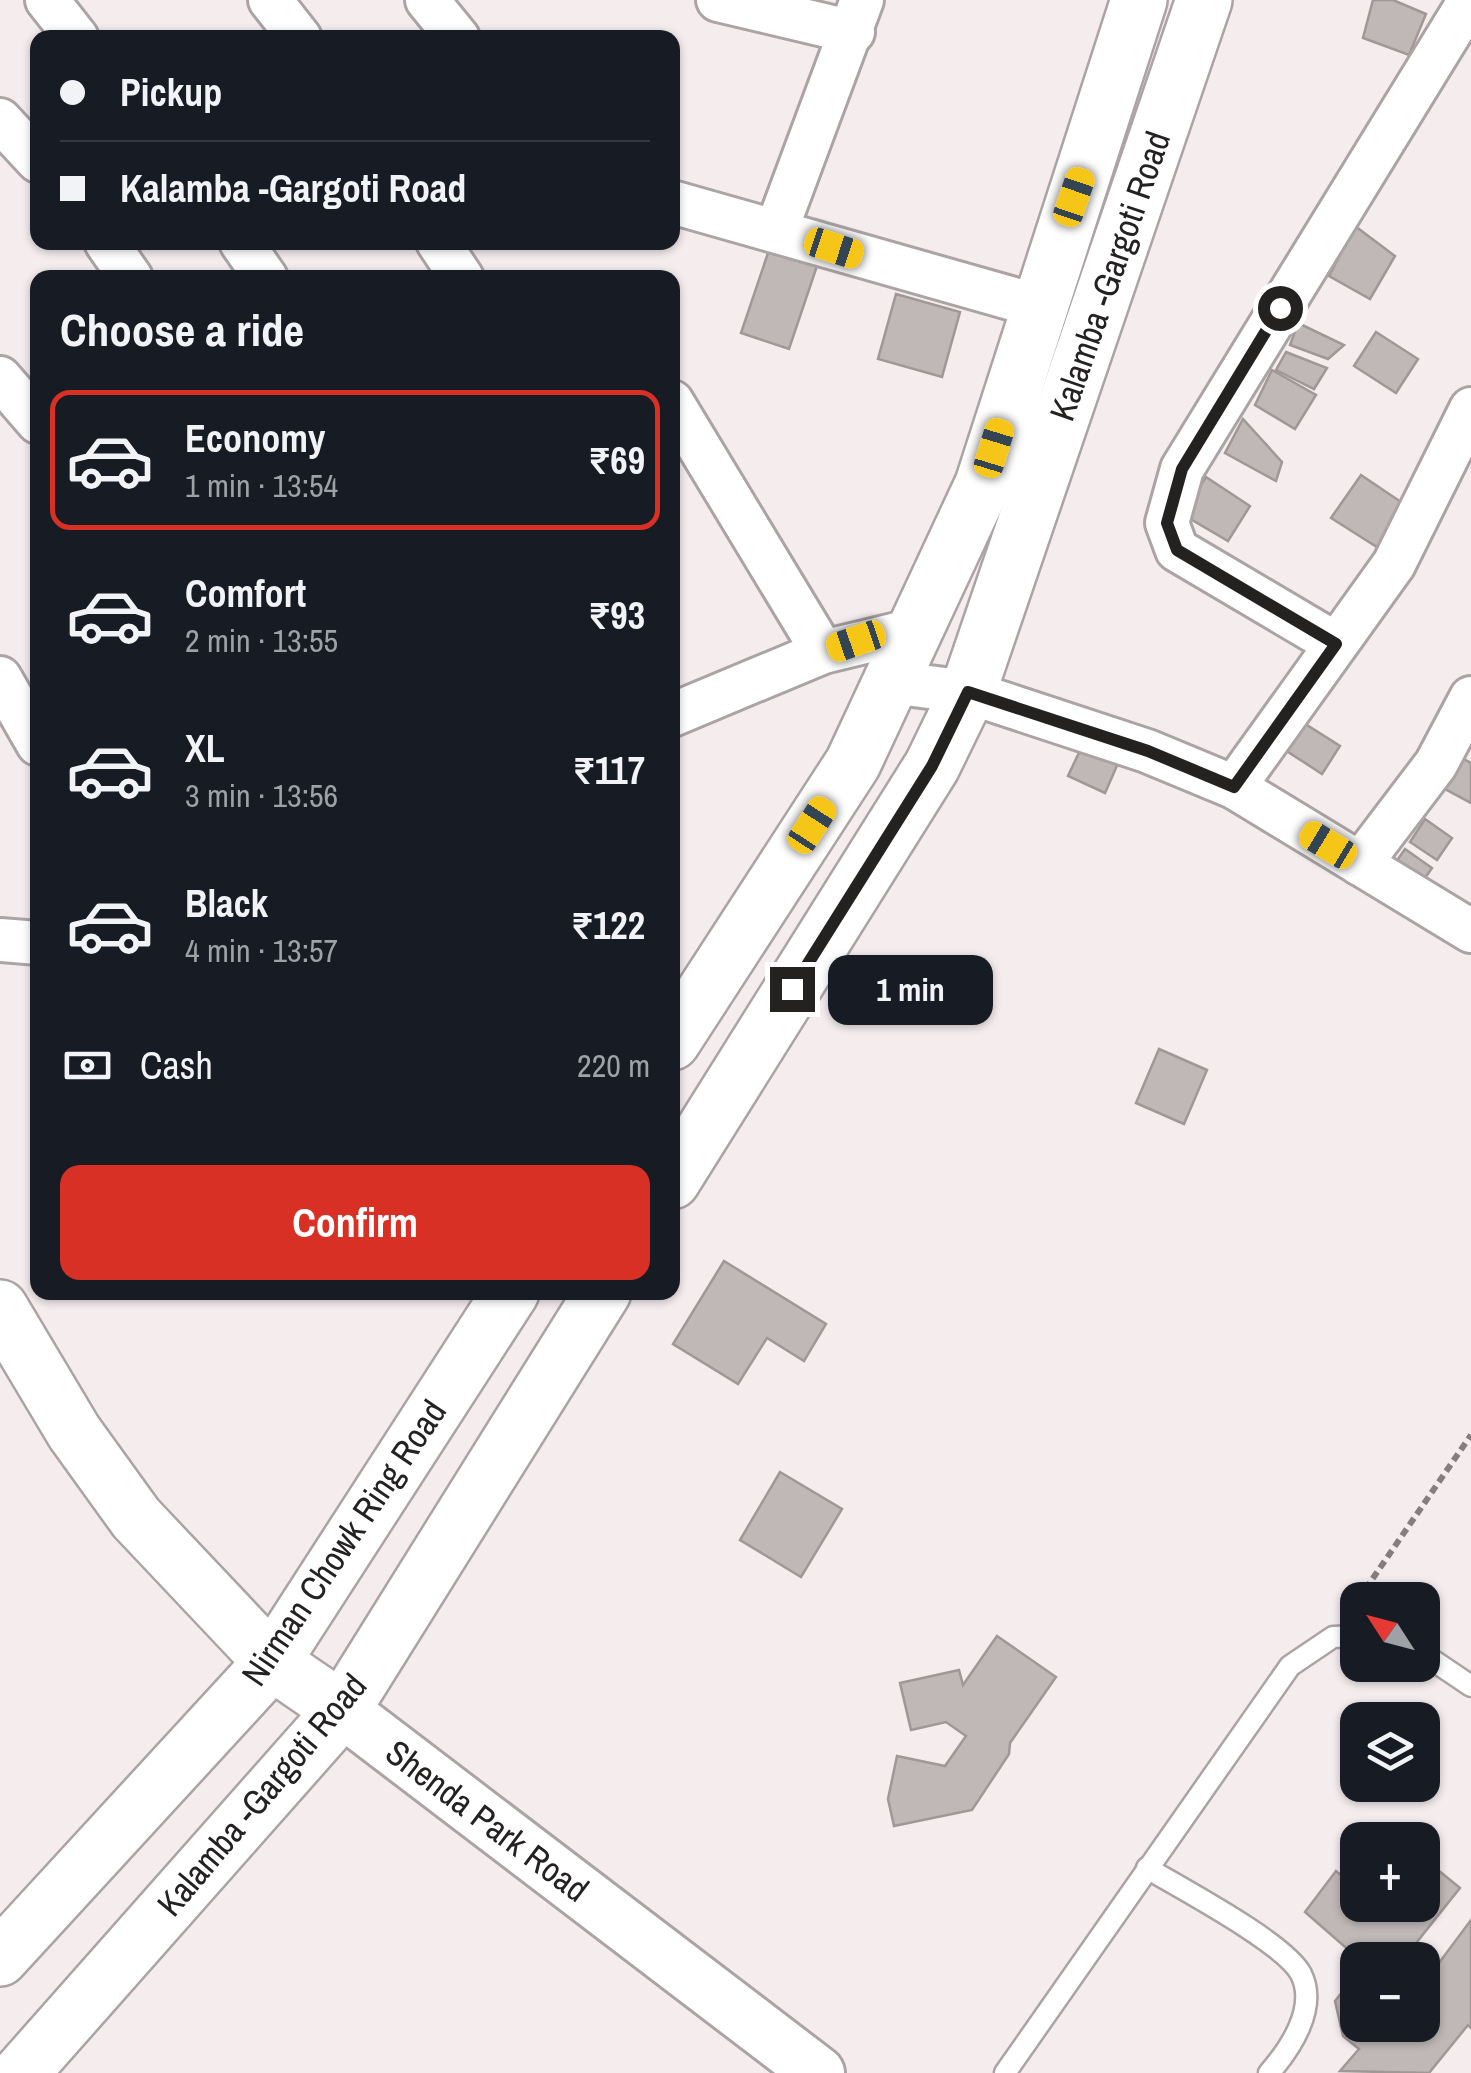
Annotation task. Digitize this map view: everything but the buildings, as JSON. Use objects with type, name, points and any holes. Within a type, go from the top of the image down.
[{"type":"main road","points":[[680,1030],[853,763],[983,484],[1140,0]]},
{"type":"main road","name":"Kalamba -Gargoti Road","points":[[680,1168],[932,766],[968,692],[1204,0]]},
{"type":"main road","name":"Nirman Chowk Ring Road","points":[[0,1958],[272,1662],[505,1300]]},
{"type":"main road","name":"Kalamba -Gargoti Road","points":[[20,2073],[342,1710],[598,1300]]},
{"type":"main road","name":"Shenda Park Road","points":[[0,1308],[74,1432],[136,1518],[272,1662],[342,1710]]},
{"type":"street","points":[[47,0],[70,30]]},
{"type":"street","points":[[270,0],[294,30]]},
{"type":"street","points":[[427,0],[451,30]]},
{"type":"street","points":[[718,0],[857,16],[776,230]]},
{"type":"street","points":[[1336,644],[1177,550],[1167,523],[1182,469],[1470,0]]},
{"type":"street","points":[[0,120],[30,152]]},
{"type":"street","points":[[680,204],[1038,306]]},
{"type":"street","points":[[0,378],[30,413]]},
{"type":"street","points":[[1234,787],[1394,564],[1471,410]]},
{"type":"street","points":[[680,415],[822,652]]},
{"type":"street","points":[[680,712],[822,652],[914,630]]},
{"type":"street","points":[[0,678],[30,730]]},
{"type":"street","points":[[890,682],[968,692],[1148,751],[1234,787],[1471,931]]},
{"type":"street","points":[[1360,864],[1436,764],[1471,698]]},
{"type":"street","points":[[0,940],[30,942]]},
{"type":"street","name":"Shenda Park Road","points":[[342,1710],[818,2073]]},
{"type":"lane","points":[[1005,2073],[1290,1666],[1333,1637],[1340,1637]]},
{"type":"lane","points":[[1440,1665],[1471,1686]]},
{"type":"lane","points":[[1147,1868],[1258,1934],[1301,1974],[1306,2012],[1286,2054],[1269,2073]]},
{"type":"path","points":[[1370,1582],[1471,1435]]},
{"type":"route","points":[[792,989],[932,766],[968,692],[1148,751],[1234,787],[1336,644],[1177,550],[1167,523],[1182,469],[1280,308]]}]
